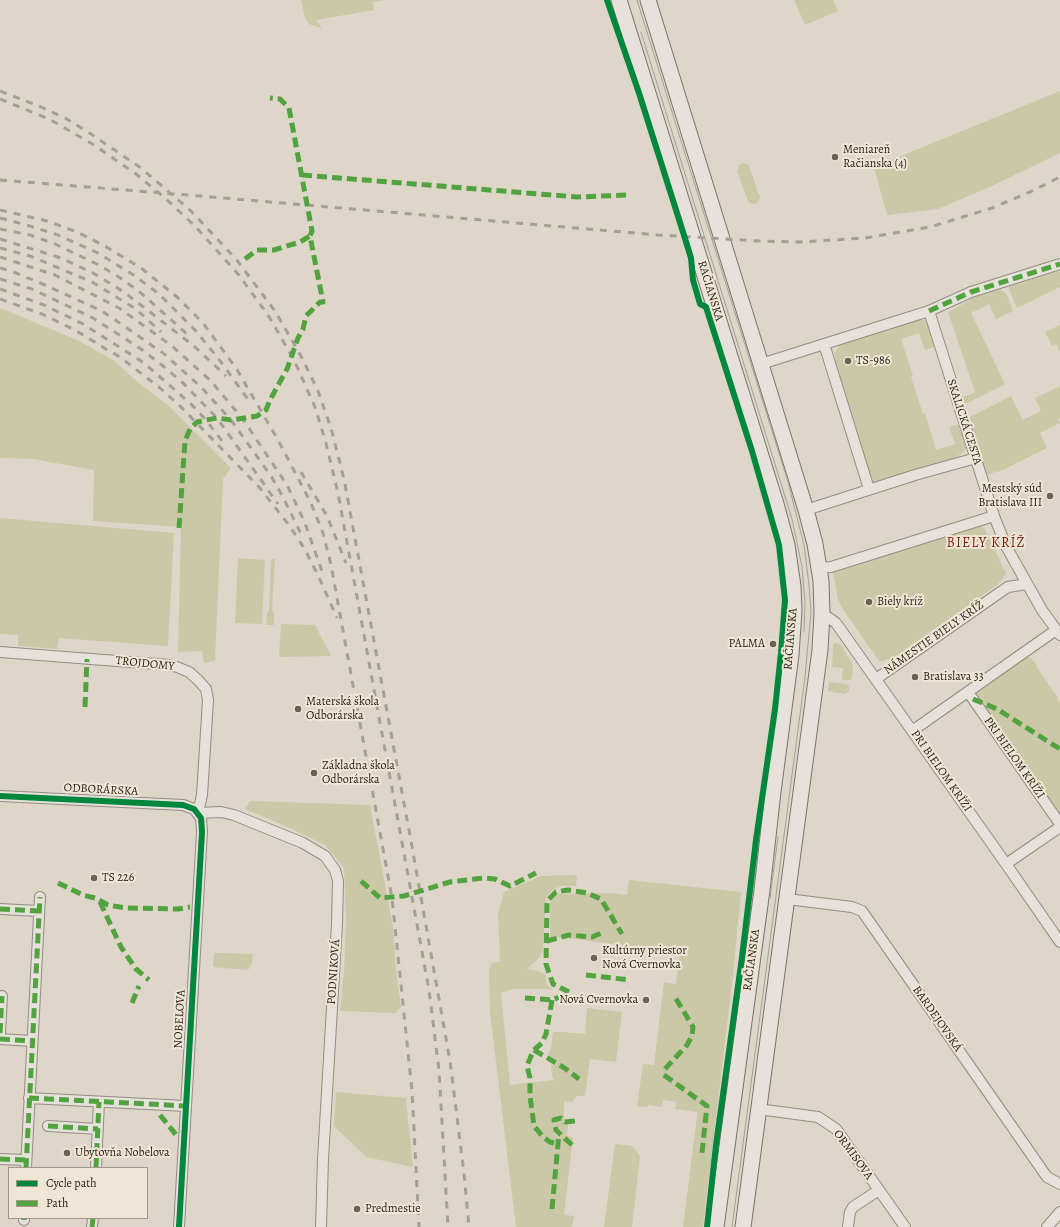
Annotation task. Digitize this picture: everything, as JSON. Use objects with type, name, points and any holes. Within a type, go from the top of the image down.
[{"type":"main road","name":"RAČIANSKA","points":[[619,0],[776,504],[787,545],[793,586],[794,611],[791,655],[772,792],[762,890],[716,1227]]},
{"type":"main road","points":[[648,0],[806,510],[814,539],[819,568],[822,613],[819,658],[743,1227]]},
{"type":"street","points":[[761,364],[930,311],[971,292],[1060,264]]},
{"type":"street","name":"SKALICKÁ CESTA","points":[[930,311],[994,516],[1006,546],[1027,584],[1058,632]]},
{"type":"street","points":[[824,344],[869,489]]},
{"type":"street","points":[[806,510],[869,489],[976,458]]},
{"type":"street","points":[[819,568],[831,567],[994,516]]},
{"type":"street","name":"NÁMESTIE BIELY KRÍŽ","points":[[822,613],[836,623],[876,679],[1008,587],[1027,584]]},
{"type":"street","points":[[912,731],[1058,632]]},
{"type":"street","name":"TROJDOMY","points":[[0,652],[169,665],[190,672],[206,690],[208,700],[202,795],[198,813]]},
{"type":"street","name":"PRI BIELOM KRÍŽI","points":[[876,679],[1060,942]]},
{"type":"street","name":"PRI BIELOM KRÍŽI","points":[[968,692],[1060,825]]},
{"type":"street","name":"ODBORÁRSKA","points":[[0,796],[183,805],[190,807],[198,813]]},
{"type":"street","name":"PODNIKOVÁ","points":[[198,813],[221,812],[234,815],[303,843],[326,856],[335,870],[338,882],[337,924],[323,1159],[321,1227]]},
{"type":"street","name":"NOBELOVA","points":[[179,1227],[202,832],[202,824],[198,813]]},
{"type":"street","points":[[1006,864],[1060,825]]},
{"type":"street","points":[[0,1159],[26,1164],[40,898]]},
{"type":"street","name":"BARDEJOVSKÁ","points":[[787,898],[852,907],[862,911],[1046,1177],[1060,1184]]},
{"type":"street","points":[[0,909],[39,911]]},
{"type":"street","points":[[0,1033],[2,996]]},
{"type":"street","points":[[0,1039],[32,1041]]},
{"type":"street","points":[[29,1098],[186,1106]]},
{"type":"street","points":[[96,1167],[99,1102]]},
{"type":"street","name":"ORMISOVA","points":[[758,1109],[818,1117],[836,1129],[905,1227]]},
{"type":"street","points":[[48,1126],[98,1129]]},
{"type":"street","points":[[848,1227],[850,1212],[853,1207],[879,1190]]},
{"type":"street","points":[[1047,1227],[1060,1212]]},
{"type":"shaded area","points":[[301,0],[386,0],[373,2],[374,10],[316,20],[322,28],[309,24],[305,18]]},
{"type":"shaded area","points":[[794,0],[833,0],[838,11],[805,25]]},
{"type":"shaded area","points":[[1060,91],[1060,153],[994,185],[938,209],[887,215],[874,167]]},
{"type":"shaded area","points":[[743,163],[749,165],[760,196],[757,203],[752,204],[748,201],[737,171],[740,164]]},
{"type":"shaded area","points":[[1057,271],[1060,272],[1060,287],[1017,308],[1009,286]]},
{"type":"shaded area","points":[[1000,289],[1007,295],[1013,311],[996,319],[989,304],[971,313],[1005,384],[967,403],[963,403],[961,398],[975,392],[948,312],[975,297]]},
{"type":"shaded area","points":[[0,308],[77,340],[113,360],[139,383],[169,406],[231,468],[223,479],[215,661],[204,663],[202,651],[178,652],[181,527],[93,521],[94,470],[33,459],[0,458]]},
{"type":"shaded area","points":[[917,320],[924,320],[929,323],[937,346],[925,350],[919,333],[901,339],[913,376],[911,377],[923,414],[925,413],[936,450],[955,444],[949,427],[962,423],[969,444],[957,457],[872,483],[835,364],[835,352],[840,344]]},
{"type":"shaded area","points":[[1060,325],[1060,352],[1056,344],[1052,346],[1045,332]]},
{"type":"shaded area","points":[[1060,386],[1060,418],[1058,419],[1060,423],[1040,433],[1047,448],[999,472],[997,471],[988,475],[986,474],[968,418],[1011,396],[1023,420],[1041,411],[1035,398]]},
{"type":"shaded area","points":[[0,518],[174,533],[168,646],[59,638],[57,649],[18,646],[18,635],[0,634]]},
{"type":"shaded area","points":[[977,525],[984,528],[1006,573],[1002,580],[996,586],[890,660],[879,661],[838,600],[833,571]]},
{"type":"shaded area","points":[[238,558],[265,560],[262,624],[235,623]]},
{"type":"shaded area","points":[[271,559],[275,559],[272,611],[274,612],[274,625],[266,625],[267,612],[269,611]]},
{"type":"shaded area","points":[[281,624],[315,625],[331,656],[279,657]]},
{"type":"shaded area","points":[[836,643],[841,645],[853,665],[852,678],[850,680],[842,680],[843,668],[832,667],[833,644]]},
{"type":"shaded area","points":[[1026,657],[1031,658],[1037,665],[1036,666],[1060,703],[1060,818],[976,696],[976,693]]},
{"type":"shaded area","points":[[829,682],[846,684],[849,686],[849,691],[845,694],[828,691]]},
{"type":"shaded area","points":[[250,801],[370,805],[393,927],[396,971],[401,1007],[396,1013],[340,1011],[344,972],[346,919],[344,868],[325,845],[245,809]]},
{"type":"shaded area","points":[[577,875],[576,886],[561,886],[551,891],[546,898],[543,949],[541,956],[527,969],[535,970],[546,975],[546,984],[552,989],[514,989],[501,993],[510,1085],[554,1080],[551,1066],[556,1061],[550,1059],[548,1053],[551,1049],[553,1032],[585,1034],[587,1008],[622,1012],[616,1062],[590,1059],[585,1096],[577,1096],[572,1102],[564,1101],[564,1120],[568,1121],[567,1136],[573,1137],[564,1215],[574,1216],[572,1227],[516,1227],[490,1012],[489,970],[491,964],[500,961],[498,914],[504,892],[541,876]]},
{"type":"shaded area","points":[[629,880],[741,892],[733,974],[703,1227],[683,1227],[698,1112],[675,1109],[676,1102],[663,1100],[662,1107],[648,1105],[648,1107],[637,1106],[643,1064],[654,1065],[664,982],[676,984],[680,953],[550,937],[550,902],[559,894],[612,893],[627,895]]},
{"type":"shaded area","points":[[214,953],[253,954],[252,963],[248,970],[213,967]]},
{"type":"shaded area","points":[[336,1092],[406,1098],[413,1167],[366,1157],[334,1126]]},
{"type":"shaded area","points":[[615,1144],[632,1146],[640,1156],[632,1227],[604,1227]]},
{"type":"tram line","points":[[637,0],[788,482],[804,545],[809,585],[811,612],[805,677],[732,1227]]},
{"type":"tram line","points":[[641,32],[792,519],[802,567],[805,603],[804,632]]},
{"type":"tram line","points":[[770,898],[778,837]]},
{"type":"railway","points":[[0,91],[65,118],[88,132],[141,168],[191,211],[236,259],[275,311],[301,356],[318,391],[331,428],[344,479],[411,841],[450,1061],[469,1227]]},
{"type":"railway","points":[[0,99],[49,119],[94,145],[136,174],[195,226],[238,274],[268,315],[294,360],[315,407],[326,443],[338,493],[429,990],[439,1070],[448,1227]]},
{"type":"railway","points":[[0,180],[658,235],[800,242],[865,238],[930,227],[992,208],[1060,177]]},
{"type":"railway","points":[[0,210],[47,221],[77,232],[103,245],[141,268],[177,297],[203,323],[236,368],[278,440],[311,503],[323,533],[331,565],[392,898],[412,1091],[419,1227]]},
{"type":"railway","points":[[0,218],[58,235],[98,253],[135,276],[159,294],[195,330],[218,358],[250,402]]},
{"type":"railway","points":[[0,229],[30,235],[55,244],[97,264],[119,277],[141,293],[187,334]]},
{"type":"railway","points":[[0,239],[61,258],[93,273],[124,292],[194,346],[226,376]]},
{"type":"railway","points":[[0,248],[30,256],[92,282],[136,309],[161,332]]},
{"type":"railway","points":[[0,257],[55,275],[119,308],[172,346],[210,380],[242,418],[287,485],[305,523],[324,577]]},
{"type":"railway","points":[[0,268],[45,285],[102,311],[163,353],[201,387],[231,420],[271,476],[302,536]]},
{"type":"railway","points":[[0,279],[32,289],[93,318],[141,349],[163,366],[183,383],[217,418],[278,504]]},
{"type":"railway","points":[[0,289],[44,305],[83,324],[144,363],[191,404],[206,420],[225,445]]},
{"type":"railway","points":[[0,299],[42,314],[75,330],[120,357],[160,388],[180,406],[259,487],[289,525],[304,548],[317,573],[337,618]]},
{"type":"railway","points":[[301,472],[327,516],[346,563]]},
{"type":"marked path","points":[[179,528],[185,441],[190,429],[197,422],[217,418],[231,420],[257,416],[266,410],[287,369],[298,338],[303,329],[306,316],[320,302],[323,302],[310,236],[312,231],[289,108],[280,99],[270,98]]},
{"type":"marked path","points":[[302,175],[577,197],[629,195]]},
{"type":"marked path","points":[[245,259],[257,250],[274,250],[300,242],[310,236]]},
{"type":"marked path","points":[[929,311],[971,292],[1060,264]]},
{"type":"marked path","points":[[85,707],[87,659]]},
{"type":"marked path","points":[[973,699],[997,709],[1060,749]]},
{"type":"marked path","points":[[361,881],[380,898],[404,896],[450,882],[483,878],[495,879],[510,886],[536,873]]},
{"type":"marked path","points":[[58,883],[108,905],[126,908],[178,909],[190,907]]},
{"type":"marked path","points":[[569,992],[553,984],[546,964],[547,901],[556,892],[568,890],[587,893],[601,899],[622,934]]},
{"type":"marked path","points":[[26,1167],[40,897]]},
{"type":"marked path","points":[[100,902],[121,947],[136,969],[149,980]]},
{"type":"marked path","points":[[0,909],[39,911]]},
{"type":"marked path","points":[[547,941],[569,935],[592,937],[604,932]]},
{"type":"marked path","points":[[586,975],[630,980]]},
{"type":"marked path","points":[[132,1003],[139,986]]},
{"type":"marked path","points":[[0,1033],[2,996]]},
{"type":"marked path","points":[[525,998],[552,1000],[562,996],[568,996]]},
{"type":"marked path","points":[[665,1069],[687,1045],[692,1036],[693,1027],[675,997]]},
{"type":"marked path","points":[[552,1000],[546,1034],[542,1043],[534,1050],[527,1066],[530,1078],[530,1096],[534,1126],[543,1137],[550,1142],[558,1144]]},
{"type":"marked path","points":[[0,1039],[32,1041]]},
{"type":"marked path","points":[[534,1050],[563,1067],[579,1079]]},
{"type":"marked path","points":[[664,1075],[707,1106],[702,1153]]},
{"type":"marked path","points":[[29,1098],[186,1106]]},
{"type":"marked path","points":[[96,1167],[99,1102]]},
{"type":"marked path","points":[[160,1115],[177,1136]]},
{"type":"marked path","points":[[572,1145],[556,1130],[554,1120],[561,1118],[565,1122],[575,1121]]},
{"type":"marked path","points":[[48,1126],[98,1129]]},
{"type":"marked path","points":[[552,1209],[559,1133]]},
{"type":"marked path","points":[[0,1159],[26,1160]]},
{"type":"marked path","points":[[92,1227],[93,1219]]},
{"type":"cycle path","points":[[607,0],[639,93],[691,258],[693,280],[700,304],[706,307],[752,451],[779,545],[785,600],[775,709],[756,840],[742,957],[716,1145],[707,1227]]},
{"type":"cycle path","points":[[0,796],[183,805],[194,809],[201,818],[202,832],[179,1227]]},
{"type":"place","name":"Meniareň Račianska (4)","points":[[835,157]]},
{"type":"place","name":"TS-986","points":[[848,361]]},
{"type":"place","name":"Mestský súd Bratislava III","points":[[1050,496]]},
{"type":"place","name":"Biely kríž","points":[[869,602]]},
{"type":"place","name":"PALMA","points":[[773,644]]},
{"type":"place","name":"Bratislava 33","points":[[915,677]]},
{"type":"place","name":"Materská škola Odborárska","points":[[298,709]]},
{"type":"place","name":"Základna škola Odborárska","points":[[314,773]]},
{"type":"place","name":"TS 226","points":[[94,878]]},
{"type":"place","name":"Kultúrny priestor Nová Cvernovka","points":[[594,958]]},
{"type":"place","name":"Nová Cvernovka","points":[[646,1000]]},
{"type":"place","name":"Ubytovňa Nobelova","points":[[67,1153]]},
{"type":"place","name":"Predmestie","points":[[357,1209]]},
{"type":"district","name":"BIELY KRÍŽ","points":[[986,544]]}]
